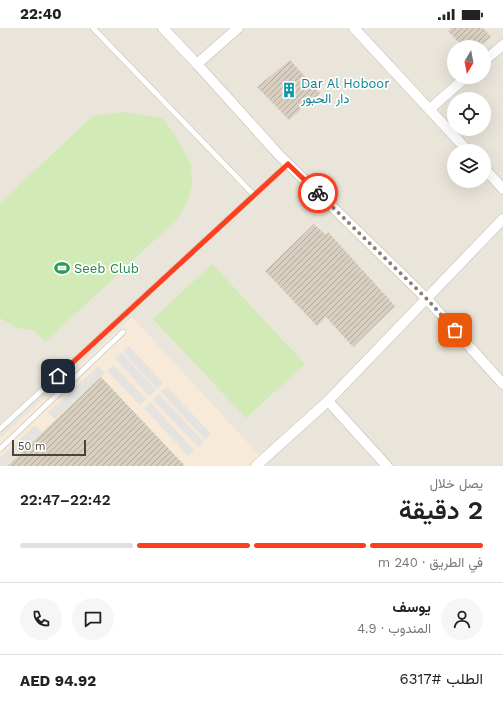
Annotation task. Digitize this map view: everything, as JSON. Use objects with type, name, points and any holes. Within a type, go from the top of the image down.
[{"type":"street","points":[[163,28],[288,164],[426,298],[503,384]]},
{"type":"street","points":[[197,64],[238,28]]},
{"type":"street","points":[[354,28],[462,144]]},
{"type":"street","points":[[491,55],[503,44]]},
{"type":"street","points":[[430,109],[458,84]]},
{"type":"street","points":[[491,176],[503,189]]},
{"type":"street","points":[[256,466],[328,401],[503,219]]},
{"type":"street","points":[[328,401],[387,466]]},
{"type":"lane","points":[[93,28],[254,195]]},
{"type":"lane","points":[[0,429],[288,164]]},
{"type":"lane","points":[[0,449],[123,332]]},
{"type":"shaded area","points":[[0,28],[503,28],[503,466],[0,466]]},
{"type":"shaded area","points":[[132,317],[263,459],[256,466],[0,466],[0,438]]},
{"type":"shaded area","points":[[129,346],[163,383],[157,389],[123,352]]},
{"type":"shaded area","points":[[121,352],[156,390],[149,396],[115,358]]},
{"type":"shaded area","points":[[113,365],[146,399],[140,405],[107,371]]},
{"type":"shaded area","points":[[98,366],[105,373],[55,419],[48,413]]},
{"type":"shaded area","points":[[167,387],[211,434],[205,440],[161,392]]},
{"type":"shaded area","points":[[159,394],[204,442],[198,447],[153,400]]},
{"type":"shaded area","points":[[150,402],[194,450],[188,456],[144,408]]},
{"type":"shaded area","points":[[35,425],[42,432],[5,466],[0,466],[0,458]]},
{"type":"green space","name":"Seeb Club","points":[[124,112],[162,118],[173,132],[191,165],[192,185],[187,203],[177,219],[45,342],[35,331],[17,328],[0,318],[0,203],[93,116]]},
{"type":"green space","points":[[212,264],[305,364],[246,418],[153,319]]},
{"type":"building","points":[[451,28],[483,28],[491,37],[487,40],[456,40],[448,31]]},
{"type":"building","name":"Dar Al Hoboor دار الحبور","points":[[290,60],[320,93],[289,120],[257,87]]},
{"type":"building","points":[[314,224],[326,235],[328,232],[395,306],[353,347],[326,317],[317,326],[265,271]]},
{"type":"building","points":[[101,377],[185,466],[7,466]]},
{"type":"way so far","points":[[318,193],[426,298],[455,330]]},
{"type":"place","name":"Dar Al Hoboor دار الحبور","points":[[289,90]]},
{"type":"place","name":"Seeb Club","points":[[62,268]]},
{"type":"route","points":[[58,376],[288,164],[318,193]]}]
